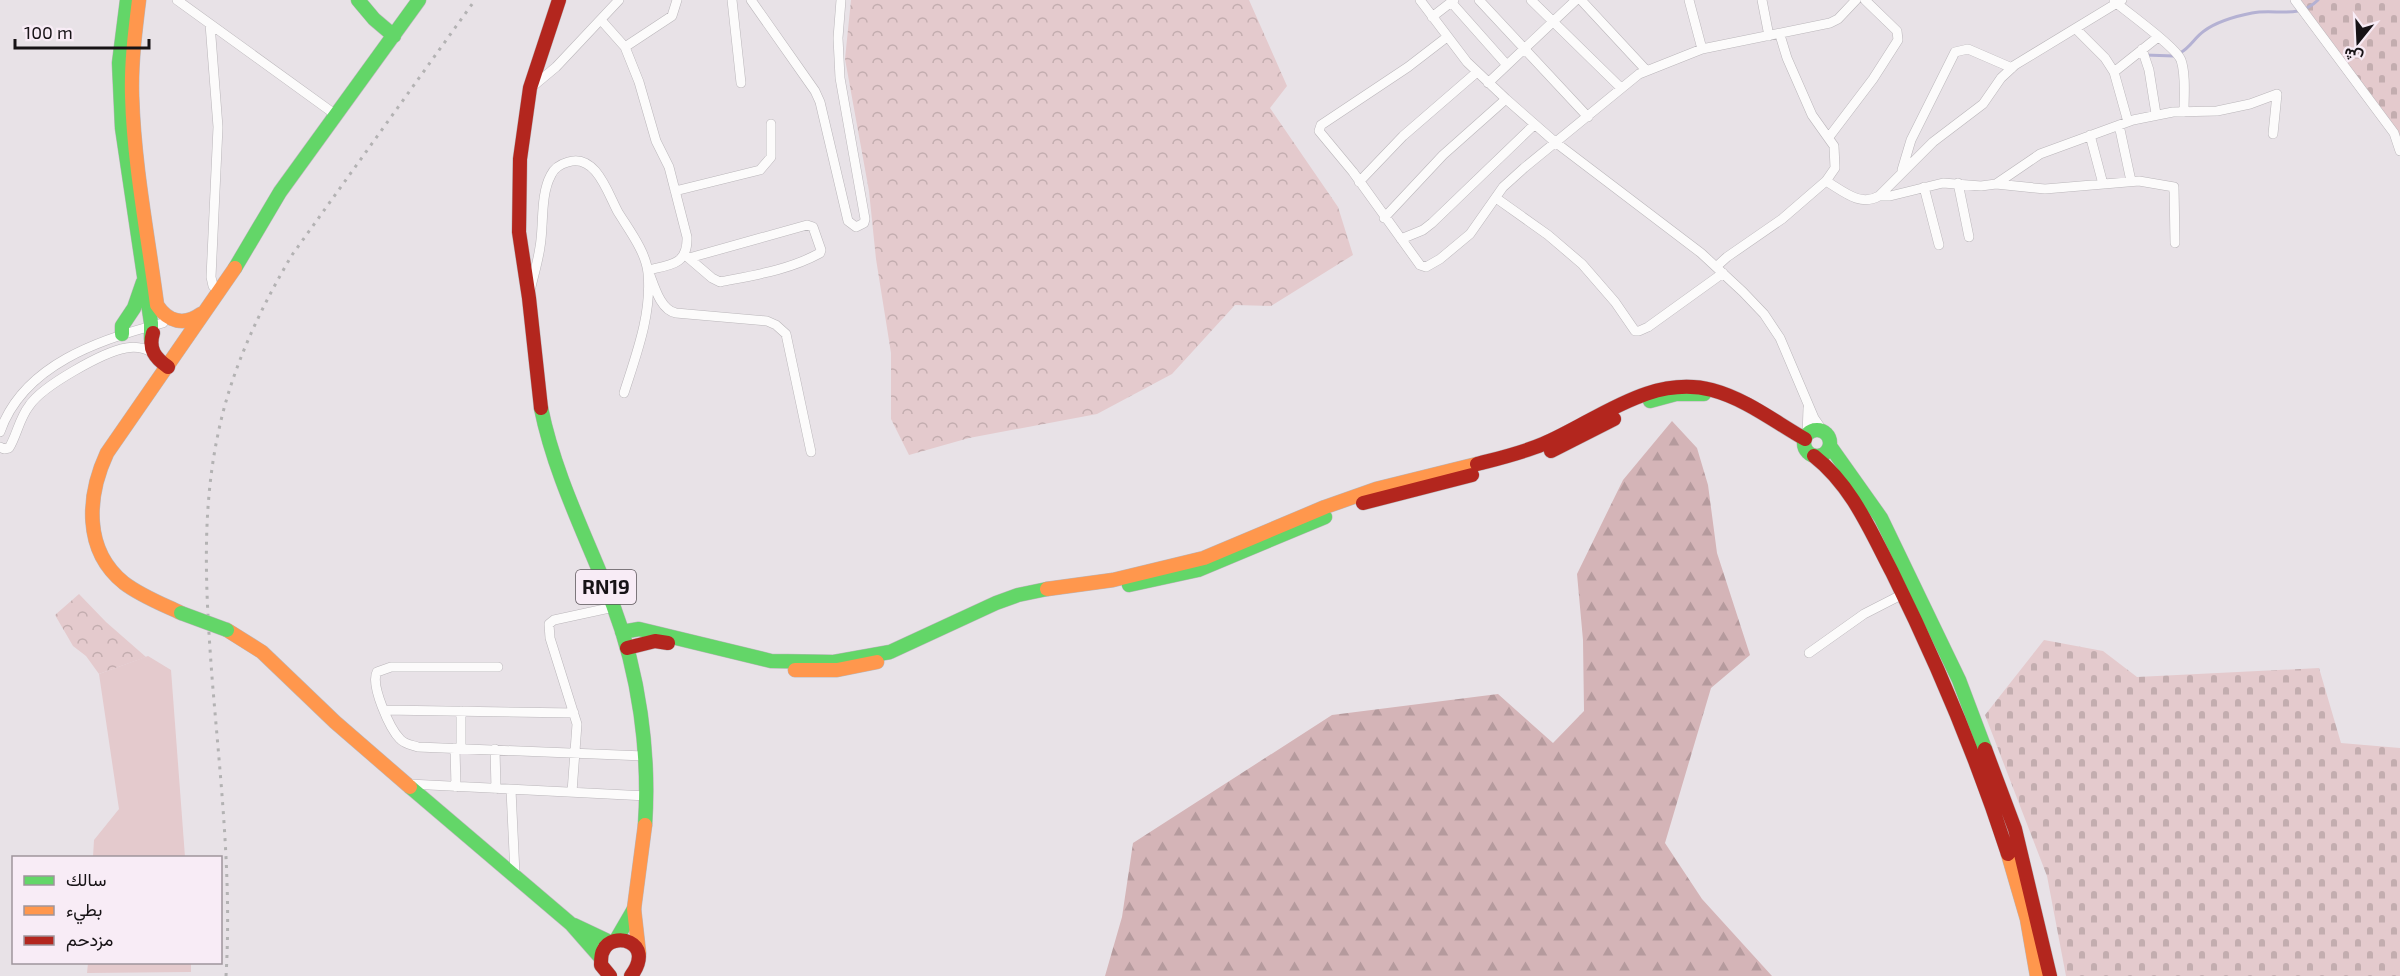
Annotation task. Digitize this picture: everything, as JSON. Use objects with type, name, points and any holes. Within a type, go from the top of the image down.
[{"type":"main road","points":[[127,0],[120,53],[119,93],[144,280],[160,310],[166,316],[193,331]]},
{"type":"main road","points":[[140,0],[132,63],[134,127],[152,294],[154,335],[168,367]]},
{"type":"main road","points":[[358,0],[374,19],[394,36]]},
{"type":"main road","points":[[419,0],[280,192],[220,292],[107,453],[94,484],[90,510],[99,550],[117,576],[145,597],[181,614],[227,630],[262,652],[335,722],[571,924],[600,957],[606,975]]},
{"type":"main road","name":"RN19","points":[[559,0],[530,88],[520,159],[519,232],[529,298],[539,398],[547,437],[561,478],[614,607],[627,648],[639,704],[647,796],[644,847],[634,909],[639,966],[631,976]]},
{"type":"main road","points":[[124,341],[122,326],[134,309],[144,280]]},
{"type":"main road","points":[[154,335],[180,322],[194,320],[211,304]]},
{"type":"main road","points":[[622,632],[639,629],[654,637],[771,661],[797,663],[834,662],[890,652],[1018,594],[1066,585],[1113,580],[1196,560],[1376,489],[1412,478],[1518,454],[1544,444],[1650,391],[1666,386],[1687,384],[1720,392],[1759,411],[1808,445],[1826,453],[1830,446]]},
{"type":"main road","points":[[1808,445],[1814,430],[1823,431],[1829,437],[1830,446],[1881,518],[1934,623],[1959,680],[1968,727],[2007,849],[2033,941],[2037,976]]},
{"type":"main road","points":[[1808,445],[1842,482],[1903,594],[2015,829],[2050,976]]},
{"type":"main road","points":[[627,648],[654,637]]},
{"type":"main road","name":"RN19","points":[[600,957],[605,946],[613,941],[634,909]]},
{"type":"main road","points":[[571,924],[613,941],[630,942],[639,953]]},
{"type":"street","points":[[177,0],[336,115]]},
{"type":"street","points":[[530,88],[556,67],[619,0]]},
{"type":"street","points":[[625,47],[672,16],[677,0]]},
{"type":"street","points":[[732,0],[741,83]]},
{"type":"street","points":[[751,0],[815,91],[824,116],[848,221],[856,227],[864,223],[865,219],[840,78],[838,38],[841,0]]},
{"type":"street","points":[[1420,0],[1477,72],[1534,125],[1720,270],[1743,292],[1773,327],[1823,431]]},
{"type":"street","points":[[1479,0],[1588,117]]},
{"type":"street","points":[[1531,0],[1621,88]]},
{"type":"street","points":[[1488,83],[1576,0]]},
{"type":"street","points":[[1581,0],[1646,70]]},
{"type":"street","points":[[1689,0],[1702,49]]},
{"type":"street","points":[[1762,0],[1769,36]]},
{"type":"street","points":[[1447,37],[1408,67],[1319,128],[1320,134],[1359,182],[1420,265],[1429,267],[1470,234],[1512,179],[1621,88],[1646,70],[1702,49],[1830,23],[1838,19],[1856,0]]},
{"type":"street","points":[[1829,137],[1874,78],[1898,40],[1897,31],[1865,0]]},
{"type":"street","points":[[2295,0],[2394,133],[2400,151]]},
{"type":"street","points":[[1432,17],[1452,1],[1506,64]]},
{"type":"street","points":[[1826,181],[1858,200],[1870,201],[1879,196],[1933,142],[1983,104],[2001,78],[2012,68],[2117,1],[2174,49],[2180,58],[2183,70],[2184,112]]},
{"type":"street","points":[[602,20],[625,47],[646,100],[656,141],[669,167],[675,190],[687,237],[686,256]]},
{"type":"street","points":[[210,24],[218,127],[211,277],[213,286],[220,292]]},
{"type":"street","points":[[2076,28],[2114,72],[2131,181]]},
{"type":"street","points":[[1496,198],[1548,235],[1582,264],[1615,302],[1635,331],[1648,327],[1720,270],[1727,257],[1782,219],[1831,176],[1836,162],[1834,146],[1812,115],[1787,58],[1780,34]]},
{"type":"street","points":[[2114,72],[2158,37]]},
{"type":"street","points":[[1901,172],[1911,140],[1955,52],[1968,49],[2012,68]]},
{"type":"street","points":[[2142,49],[2149,70],[2156,114]]},
{"type":"street","points":[[1359,182],[1421,120],[1477,72]]},
{"type":"street","points":[[1996,184],[2040,154],[2156,114],[2228,109],[2277,94],[2273,134]]},
{"type":"street","points":[[1384,218],[1443,155],[1506,99]]},
{"type":"street","points":[[675,190],[760,170],[771,157],[771,124]]},
{"type":"street","points":[[1401,238],[1423,230],[1432,223],[1534,125]]},
{"type":"street","points":[[2090,135],[2103,184]]},
{"type":"street","points":[[529,298],[540,247],[546,185],[554,169],[562,164],[573,160],[585,162],[602,180],[639,247],[664,306],[670,312],[767,321],[786,334],[811,452]]},
{"type":"street","points":[[1879,196],[1890,196],[1943,183],[1981,186],[1996,184],[2045,189],[2131,181],[2150,182],[2174,187],[2175,243]]},
{"type":"street","points":[[1958,183],[1969,237]]},
{"type":"street","points":[[1924,187],[1939,245]]},
{"type":"street","points":[[648,270],[675,263],[686,256],[807,225],[813,227],[821,247],[820,253],[802,263],[720,282],[686,256]]},
{"type":"street","points":[[624,393],[648,300],[648,270]]},
{"type":"street","points":[[0,432],[19,397],[39,376],[109,339],[124,341],[142,348],[154,335]]},
{"type":"street","points":[[0,447],[6,449],[11,445],[16,429],[29,405],[46,388],[114,351],[124,341],[154,335]]},
{"type":"street","points":[[1808,445],[1809,406]]},
{"type":"street","points":[[1809,653],[1864,614],[1903,594]]},
{"type":"street","points":[[572,792],[577,724],[550,638],[549,624],[554,620],[614,607]]},
{"type":"street","points":[[498,668],[391,667],[382,669],[374,677],[384,710],[402,741],[418,747],[644,756]]},
{"type":"street","points":[[384,710],[574,713]]},
{"type":"street","points":[[456,787],[461,711]]},
{"type":"street","points":[[495,749],[496,789]]},
{"type":"street","points":[[409,784],[647,796]]},
{"type":"street","points":[[511,790],[515,874]]},
{"type":"green space","points":[[851,0],[1249,0],[1287,86],[1270,108],[1338,207],[1353,255],[1271,306],[1235,305],[1172,374],[1097,414],[969,438],[909,455],[891,419],[891,353],[876,259],[869,191],[845,59]]},
{"type":"green space","points":[[2301,0],[2400,0],[2400,141]]},
{"type":"green space","points":[[1672,421],[1697,448],[1708,485],[1717,553],[1750,655],[1711,688],[1665,843],[1702,899],[1772,976],[1105,976],[1122,917],[1133,843],[1332,715],[1498,694],[1553,743],[1584,711],[1583,640],[1577,574],[1623,480]]},
{"type":"green space","points":[[79,594],[106,622],[146,657],[99,674],[86,656],[73,646],[55,615]]},
{"type":"green space","points":[[2044,640],[2103,651],[2137,677],[2319,668],[2341,743],[2400,748],[2400,976],[2066,976],[2047,876],[1985,715]]},
{"type":"green space","points":[[148,656],[171,670],[185,856],[93,856],[94,840],[119,809],[99,674]]},
{"type":"green space","points":[[88,964],[191,964],[191,972],[87,973]]},
{"type":"waterway","points":[[2180,53],[2204,31],[2221,22],[2252,13],[2295,12],[2303,10],[2318,0]]},
{"type":"waterway","points":[[2145,55],[2174,56]]},
{"type":"railway","points":[[226,976],[226,864],[210,647],[206,555],[209,494],[224,410],[238,364],[268,298],[292,255],[475,0]]},
{"type":"traffic: fast","points":[[127,0],[119,63],[122,128],[151,323],[151,339]]},
{"type":"traffic: fast","points":[[358,0],[374,19],[394,36]]},
{"type":"traffic: fast","points":[[235,268],[280,192],[419,0]]},
{"type":"traffic: fast","points":[[122,334],[122,326],[134,308],[143,282]]},
{"type":"traffic: fast","points":[[1650,401],[1676,394],[1704,394]]},
{"type":"traffic: fast","points":[[541,408],[563,484],[613,605],[630,658],[644,742],[645,825]]},
{"type":"traffic: fast","points":[[1817,430],[1826,434],[1830,443],[1826,452],[1817,456],[1808,452],[1804,443],[1808,434],[1817,430]]},
{"type":"traffic: fast","points":[[1830,446],[1881,518],[1959,680],[1985,749]]},
{"type":"traffic: fast","points":[[1129,585],[1198,570],[1325,517]]},
{"type":"traffic: fast","points":[[622,632],[639,629],[771,661],[834,662],[890,652],[996,603],[1018,595],[1047,589]]},
{"type":"traffic: fast","points":[[181,613],[227,630]]},
{"type":"traffic: fast","points":[[410,787],[571,924],[600,957]]},
{"type":"traffic: fast","points":[[616,940],[634,909]]},
{"type":"traffic: fast","points":[[574,925],[610,942]]},
{"type":"traffic: slow","points":[[139,0],[132,72],[133,122],[138,175],[157,305],[166,315],[177,320],[188,320],[201,314]]},
{"type":"traffic: slow","points":[[181,613],[137,592],[111,570],[101,555],[95,539],[93,522],[95,487],[107,453],[235,268]]},
{"type":"traffic: slow","points":[[1047,589],[1113,580],[1204,558],[1325,507],[1376,489],[1477,464]]},
{"type":"traffic: slow","points":[[227,630],[262,652],[335,722],[410,787]]},
{"type":"traffic: slow","points":[[795,670],[837,670],[877,662]]},
{"type":"traffic: slow","points":[[639,953],[634,909],[645,825]]},
{"type":"traffic: slow","points":[[2008,854],[2027,919],[2037,976]]},
{"type":"traffic: jam","points":[[541,408],[519,232],[520,159],[530,88],[559,0]]},
{"type":"traffic: jam","points":[[153,333],[151,344],[154,353],[168,367]]},
{"type":"traffic: jam","points":[[1477,464],[1535,447],[1624,402],[1667,388],[1689,387],[1725,394],[1805,439]]},
{"type":"traffic: jam","points":[[1551,451],[1614,419]]},
{"type":"traffic: jam","points":[[1814,456],[1850,495],[1892,572],[1955,711],[2008,854]]},
{"type":"traffic: jam","points":[[1363,503],[1472,475]]},
{"type":"traffic: jam","points":[[627,648],[655,641],[668,643]]},
{"type":"traffic: jam","points":[[1985,749],[2015,829],[2050,976]]},
{"type":"traffic: jam","points":[[610,976],[601,965],[602,952],[614,941],[622,940],[630,942],[639,954],[638,964],[631,976]]}]
